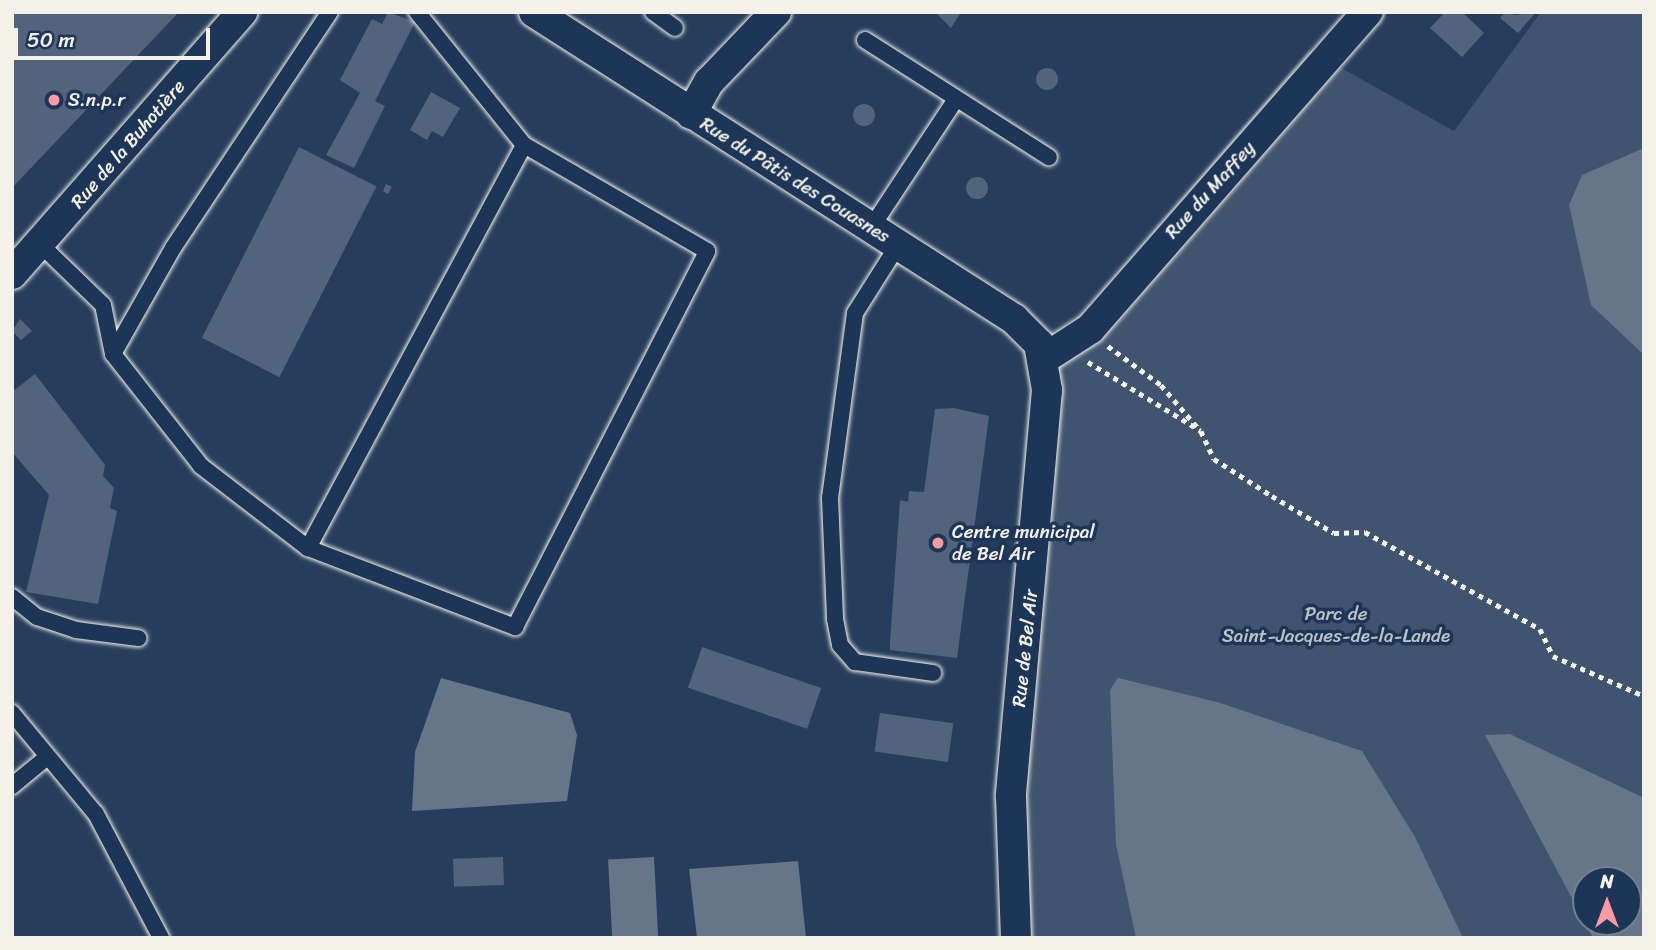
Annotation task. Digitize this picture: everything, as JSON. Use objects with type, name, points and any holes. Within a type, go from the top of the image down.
[{"type":"street","name":"Rue de la Buhotière","points":[[12,274],[41,245],[242,12]]},
{"type":"street","name":"Rue du Pâtis des Couasnes","points":[[534,12],[1014,319],[1045,358]]},
{"type":"street","points":[[691,114],[709,82],[776,12]]},
{"type":"street","name":"Rue du Maffey","points":[[1045,358],[1090,328],[1368,12]]},
{"type":"street","name":"Rue de Bel Air","points":[[1016,938],[1011,796],[1040,496],[1045,358]]},
{"type":"lane","points":[[113,354],[173,248],[330,12]]},
{"type":"lane","points":[[41,245],[103,304],[113,354],[201,466],[308,548],[515,627],[707,251],[524,145],[417,12]]},
{"type":"lane","points":[[653,12],[676,28]]},
{"type":"lane","points":[[865,40],[1049,157]]},
{"type":"lane","points":[[871,228],[956,99]]},
{"type":"lane","points":[[308,548],[524,145]]},
{"type":"lane","points":[[898,245],[855,313],[830,498],[835,619],[840,645],[855,662],[933,673]]},
{"type":"lane","points":[[12,597],[37,617],[76,630],[138,638]]},
{"type":"lane","points":[[12,713],[96,814],[160,938]]},
{"type":"lane","points":[[12,786],[47,757]]},
{"type":"path","points":[[1090,328],[1161,385],[1201,431],[1214,459],[1334,533],[1365,532],[1540,629],[1553,656],[1584,673],[1644,696]]},
{"type":"path","points":[[1045,358],[1081,358],[1201,431]]},
{"type":"green space","name":"Parc de Saint-Jacques-de-la-Lande","points":[[1541,12],[1644,12],[1644,938],[1016,938],[1045,358],[1309,50],[1454,131]]},
{"type":"shaded area","points":[[1644,148],[1644,355],[1591,305],[1569,205],[1582,175]]},
{"type":"shaded area","points":[[441,678],[570,713],[577,735],[567,801],[412,811],[415,752]]},
{"type":"shaded area","points":[[1118,678],[1217,702],[1362,751],[1415,837],[1463,938],[1136,938],[1116,844],[1110,690]]},
{"type":"shaded area","points":[[1510,734],[1644,798],[1644,938],[1592,936],[1642,936],[1642,866],[1572,866],[1572,899],[1485,735]]},
{"type":"shaded area","points":[[654,857],[658,937],[612,938],[608,859]]},
{"type":"shaded area","points":[[798,861],[806,938],[697,938],[689,869]]},
{"type":"building","name":"S.n.p.r","points":[[12,12],[179,12],[12,188]]},
{"type":"building","points":[[388,12],[415,22],[375,101],[385,106],[354,168],[326,155],[360,93],[340,80],[372,19],[382,24]]},
{"type":"building","points":[[935,12],[961,12],[951,28]]},
{"type":"building","points":[[1445,12],[1462,12],[1484,33],[1462,57],[1430,28]]},
{"type":"building","points":[[1505,12],[1515,15],[1536,12],[1518,33],[1500,18]]},
{"type":"building","points":[[1047,68],[1055,71],[1058,79],[1055,87],[1047,90],[1039,87],[1036,79],[1039,71]]},
{"type":"building","points":[[431,92],[460,108],[443,137],[432,131],[427,140],[410,130]]},
{"type":"building","points":[[860,104],[868,104],[875,111],[875,119],[868,126],[860,126],[853,119],[853,111]]},
{"type":"building","points":[[299,147],[377,186],[279,377],[202,338]]},
{"type":"building","points":[[977,177],[985,180],[988,188],[985,196],[977,199],[969,196],[966,188],[969,180]]},
{"type":"building","points":[[386,184],[392,187],[388,194],[383,191]]},
{"type":"building","points":[[20,319],[32,331],[21,340],[12,331]]},
{"type":"building","points":[[35,374],[105,465],[103,476],[114,488],[110,508],[117,511],[98,604],[26,592],[49,495],[12,452],[12,392]]},
{"type":"building","name":"Centre municipal de Bel Air","points":[[954,408],[989,416],[957,658],[890,650],[900,500],[908,502],[909,491],[924,492],[935,409]]},
{"type":"building","points":[[702,647],[821,688],[807,729],[688,688]]},
{"type":"building","points":[[880,713],[953,723],[948,762],[875,752]]},
{"type":"building","points":[[503,857],[504,885],[454,887],[453,859]]},
{"type":"place","name":"S.n.p.r","points":[[54,100]]},
{"type":"place","name":"Centre municipal de Bel Air","points":[[938,543]]}]
